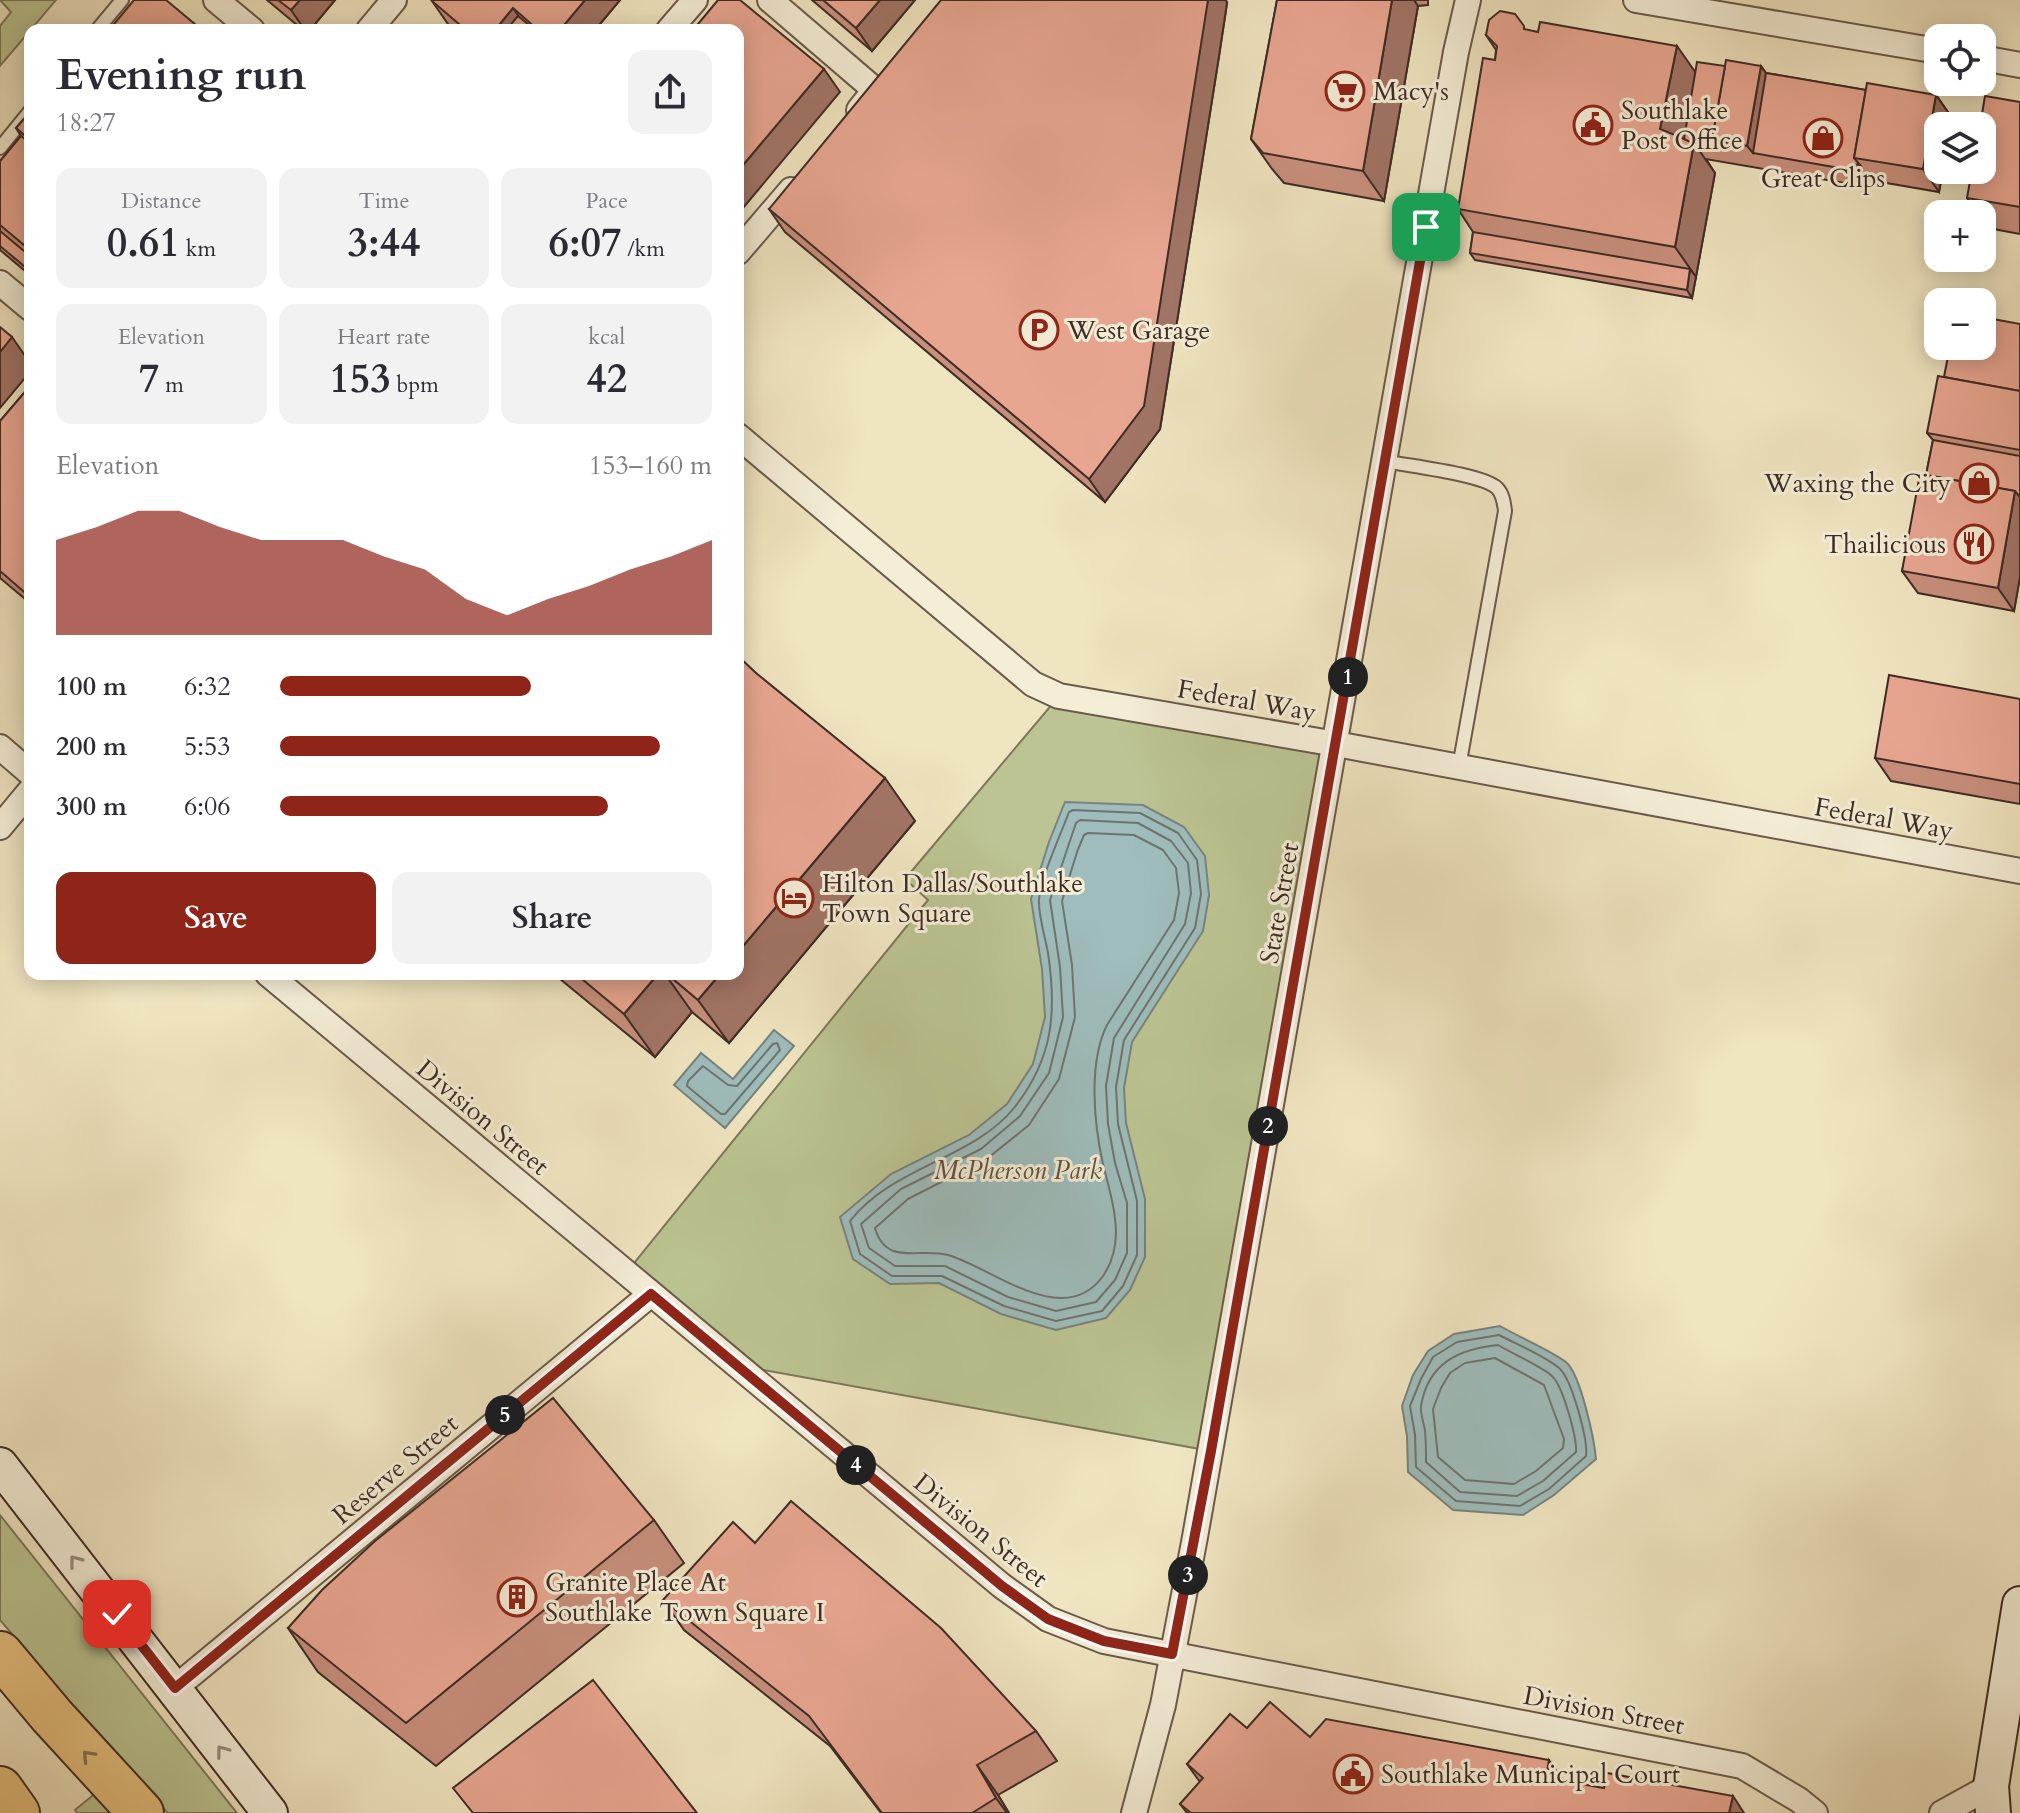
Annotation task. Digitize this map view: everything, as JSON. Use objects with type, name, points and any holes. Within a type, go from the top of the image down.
[{"type":"highway","points":[[0,1654],[141,1813]]},
{"type":"highway","points":[[0,1789],[17,1813]]},
{"type":"main road","points":[[0,1465],[270,1813]]},
{"type":"main road","points":[[1992,1800],[2020,1604]]},
{"type":"street","points":[[216,0],[245,24]]},
{"type":"street","points":[[374,24],[394,0]]},
{"type":"street","points":[[674,24],[695,0]]},
{"type":"street","points":[[770,0],[875,90],[846,125]]},
{"type":"street","name":"State Street","points":[[1134,1813],[1154,1744],[1172,1654],[1336,744],[1456,52],[1468,0]]},
{"type":"street","points":[[1636,0],[1924,49]]},
{"type":"street","points":[[1996,61],[2020,65]]},
{"type":"street","points":[[744,245],[806,172]]},
{"type":"street","points":[[0,283],[24,303]]},
{"type":"street","name":"Federal Way","points":[[744,441],[1033,684],[1059,696],[1336,744],[2020,871]]},
{"type":"street","points":[[0,747],[24,768]]},
{"type":"street","points":[[0,827],[24,798]]},
{"type":"street","name":"Division Street","points":[[275,980],[1002,1586],[1048,1619],[1104,1641],[1742,1766],[1815,1813]]},
{"type":"street","name":"Reserve Street","points":[[175,1688],[651,1294]]},
{"type":"street","points":[[1942,1813],[1992,1800]]},
{"type":"lane","points":[[102,24],[122,0]]},
{"type":"lane","points":[[0,148],[24,118]]},
{"type":"lane","points":[[1385,461],[1481,479],[1497,487],[1503,498],[1505,511],[1459,767]]},
{"type":"green space","points":[[0,0],[56,0],[36,24],[24,24],[24,38],[0,66],[0,26],[11,12]]},
{"type":"green space","name":"McPherson Park","points":[[1059,696],[1336,744],[1211,1451],[736,1365],[626,1273],[928,900],[905,879]]},
{"type":"green space","points":[[0,1515],[237,1813],[168,1813],[129,1772],[0,1620]]},
{"type":"green space","points":[[103,1787],[127,1813],[77,1813],[75,1810]]},
{"type":"water","points":[[1065,802],[1143,805],[1184,827],[1205,856],[1209,895],[1203,931],[1132,1042],[1124,1088],[1126,1123],[1145,1199],[1145,1257],[1130,1290],[1106,1318],[1056,1330],[1001,1314],[939,1283],[890,1284],[853,1259],[840,1217],[891,1174],[969,1135],[1007,1104],[1033,1064],[1045,1017],[1042,969],[1031,899]]},
{"type":"water","points":[[774,1030],[794,1046],[725,1128],[674,1085],[701,1053],[733,1079]]},
{"type":"water","points":[[1500,1326],[1567,1363],[1582,1394],[1596,1459],[1554,1495],[1523,1515],[1453,1510],[1408,1472],[1402,1406],[1413,1375],[1428,1351],[1454,1334]]},
{"type":"building","points":[[134,0],[166,0],[195,24],[114,24]]},
{"type":"building","points":[[278,0],[300,0],[291,10]]},
{"type":"building","points":[[585,0],[565,24],[531,24],[513,8],[500,24],[459,24],[432,1]]},
{"type":"building","points":[[718,0],[740,0],[824,69],[744,164],[744,24],[698,24]]},
{"type":"building","points":[[823,0],[880,0],[856,28]]},
{"type":"building","name":"West Garage","points":[[941,0],[1208,0],[1144,406],[1089,479],[769,209]]},
{"type":"building","name":"Macy's","points":[[1277,0],[1392,0],[1363,171],[1263,153],[1251,139]]},
{"type":"building","name":"Southlake Post Office","points":[[1500,11],[1515,14],[1524,29],[1538,32],[1540,22],[1677,46],[1660,129],[1694,143],[1675,247],[1458,209],[1483,58],[1495,60],[1497,46],[1486,35],[1489,20]]},
{"type":"building","points":[[518,16],[528,24],[511,24]]},
{"type":"building","points":[[1726,60],[1761,66],[1747,146],[1712,140]]},
{"type":"building","points":[[1697,62],[1725,66],[1712,140],[1717,147],[1694,144],[1684,139]]},
{"type":"building","points":[[1766,73],[1866,90],[1854,158],[1860,165],[1853,164],[1851,170],[1753,153]]},
{"type":"building","points":[[1867,83],[1936,96],[1933,112],[1924,112],[1923,169],[1854,158]]},
{"type":"building","points":[[1985,96],[2020,102],[2020,207],[1996,203],[1996,200],[1967,198],[1970,184],[1996,184],[1996,112],[1982,112]]},
{"type":"building","points":[[24,119],[24,135],[16,128]]},
{"type":"building","points":[[21,136],[24,138],[24,245],[0,225],[0,161]]},
{"type":"building","points":[[0,231],[24,251],[24,266],[0,246]]},
{"type":"building","points":[[1473,232],[1690,269],[1687,290],[1470,253]]},
{"type":"building","points":[[1996,320],[2020,324],[2020,391],[1944,377],[1947,360],[1996,360]]},
{"type":"building","points":[[0,327],[12,337],[0,352]]},
{"type":"building","points":[[1938,376],[2020,391],[2020,450],[1927,433]]},
{"type":"building","points":[[24,393],[24,592],[0,571],[0,421]]},
{"type":"building","points":[[1933,440],[2020,456],[2020,497],[2015,491],[1926,475]]},
{"type":"building","name":"Thailicious","points":[[1920,474],[2015,491],[1998,588],[1902,571]]},
{"type":"building","points":[[744,662],[885,778],[744,945]]},
{"type":"building","points":[[1889,675],[2020,699],[2020,784],[1875,758]]},
{"type":"building","points":[[583,980],[653,980],[624,1014]]},
{"type":"building","points":[[674,980],[715,980],[698,1000]]},
{"type":"building","name":"Granite Place At Southlake Town Square I","points":[[553,1398],[654,1520],[406,1723],[288,1628],[322,1590],[375,1541]]},
{"type":"building","points":[[791,1501],[941,1628],[1036,1731],[977,1765],[996,1798],[972,1813],[882,1813],[809,1716],[663,1600],[733,1522],[755,1543]]},
{"type":"building","points":[[593,1680],[697,1813],[473,1813],[453,1788]]},
{"type":"building","points":[[1270,1702],[1310,1737],[1326,1719],[1549,1760],[1546,1778],[1604,1788],[1607,1773],[1733,1796],[1729,1813],[1191,1813],[1180,1804],[1203,1778],[1187,1764],[1230,1714],[1247,1728]]},
{"type":"place","name":"Macy's","points":[[1345,91]]},
{"type":"place","name":"Southlake Post Office","points":[[1593,125]]},
{"type":"place","name":"Great Clips","points":[[1823,138]]},
{"type":"place","name":"West Garage","points":[[1039,330]]},
{"type":"place","name":"Waxing the City","points":[[1979,483]]},
{"type":"place","name":"Thailicious","points":[[1974,544]]},
{"type":"place","name":"Hilton Dallas/Southlake Town Square","points":[[794,898]]},
{"type":"place","name":"Granite Place At Southlake Town Square I","points":[[517,1597]]},
{"type":"place","name":"Southlake Municipal Court","points":[[1353,1774]]},
{"type":"route","points":[[117,1614],[175,1688],[651,1294],[1002,1586],[1048,1619],[1104,1641],[1172,1654],[1211,1451],[1426,227]]}]
